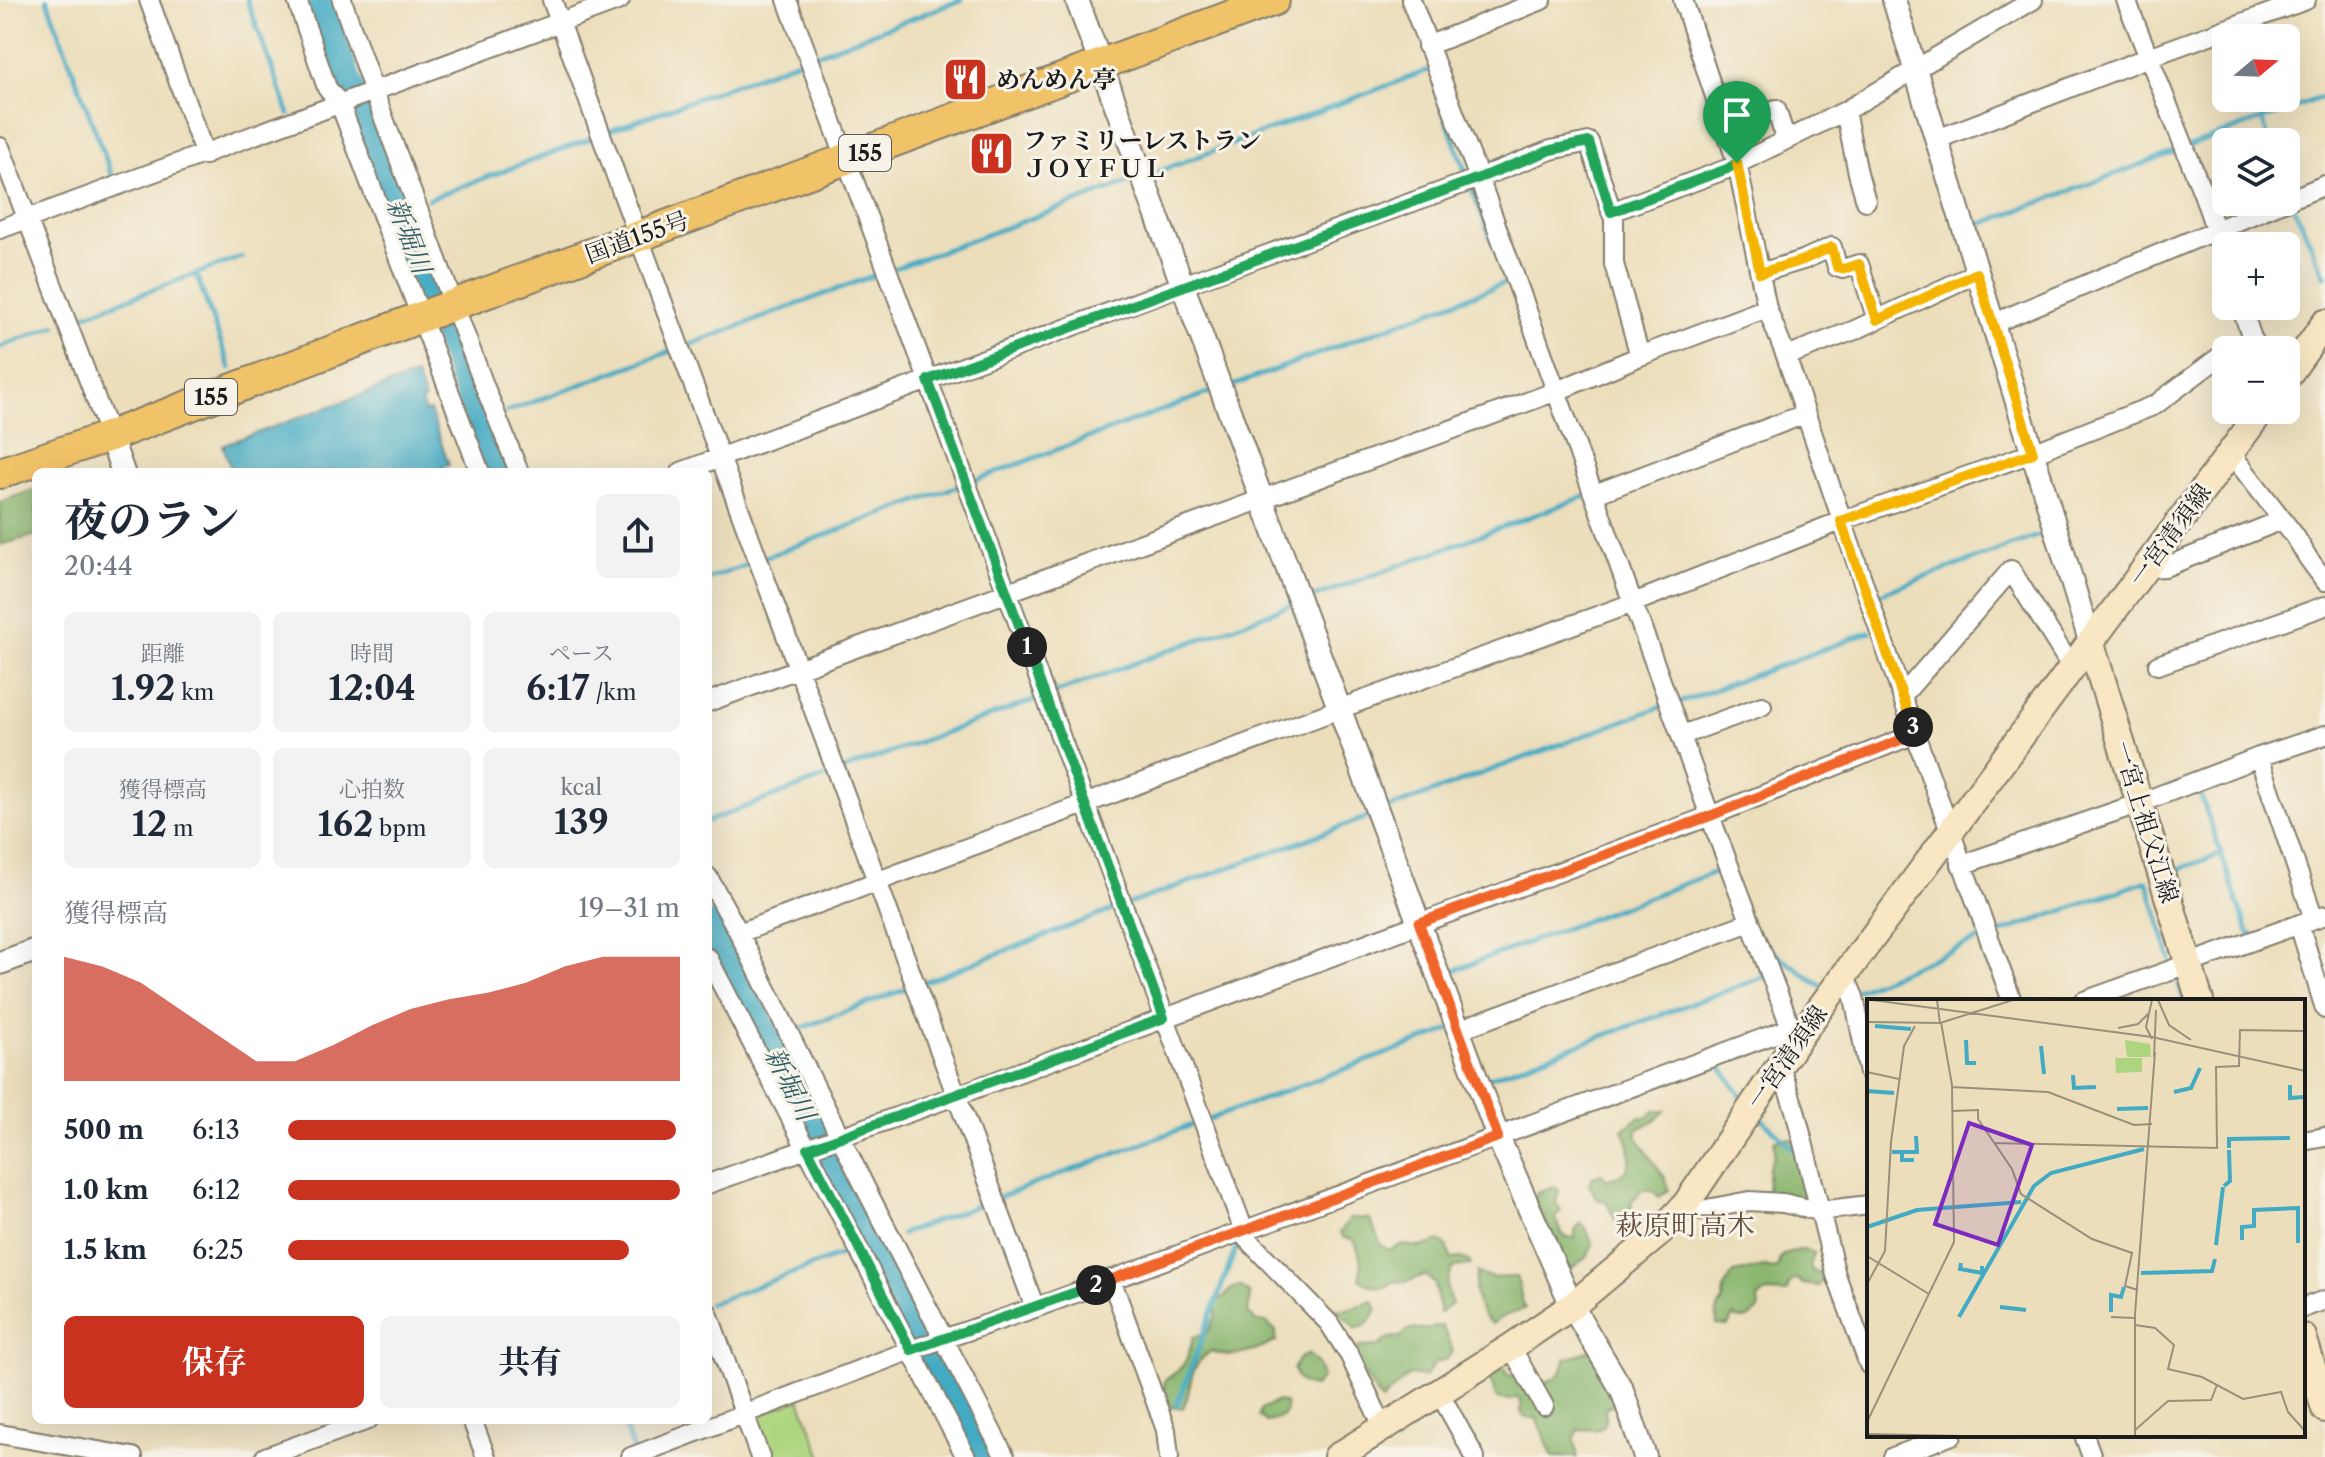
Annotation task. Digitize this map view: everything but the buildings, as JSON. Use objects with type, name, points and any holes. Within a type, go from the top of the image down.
[{"type":"highway","name":"国道155号","points":[[0,473],[110,436],[455,304],[1274,0]]},
{"type":"main road","points":[[2300,358],[2325,323]]},
{"type":"main road","name":"一宮清須線","points":[[1354,1452],[1383,1427],[1572,1306],[1656,1236],[1686,1204],[1780,1066],[1796,1031],[1845,977],[1949,831],[2091,644],[2251,424]]},
{"type":"main road","name":"一宮上祖父江線","points":[[2091,644],[2199,999]]},
{"type":"main road","points":[[2305,1344],[2325,1409]]},
{"type":"street","points":[[149,0],[205,155]]},
{"type":"street","points":[[297,0],[327,88],[341,104],[478,468]]},
{"type":"street","points":[[342,0],[370,93],[517,468]]},
{"type":"street","points":[[552,0],[1035,1308]]},
{"type":"street","points":[[0,229],[620,0]]},
{"type":"street","points":[[787,0],[1247,1239],[1329,1323],[1350,1356],[1383,1427]]},
{"type":"street","points":[[1077,0],[1498,1137],[1572,1306],[1622,1390],[1645,1457]]},
{"type":"street","points":[[631,1457],[911,1350],[1035,1308],[1796,1031],[1710,816],[1595,494],[1411,0]]},
{"type":"street","points":[[1427,46],[1542,0]]},
{"type":"street","points":[[1683,0],[1737,163],[1767,308],[1961,865],[2011,999]]},
{"type":"street","points":[[1894,0],[2091,644]]},
{"type":"street","points":[[1611,212],[1727,169],[1845,111],[2033,0]]},
{"type":"street","points":[[2126,0],[2216,232]]},
{"type":"street","points":[[1935,140],[2306,0]]},
{"type":"street","points":[[1776,109],[1786,140]]},
{"type":"street","points":[[1845,111],[1866,201]]},
{"type":"street","points":[[692,468],[1551,150],[1589,142],[1614,219],[1614,264],[1640,356]]},
{"type":"street","points":[[0,147],[122,468]]},
{"type":"street","points":[[2300,195],[2325,185]]},
{"type":"street","points":[[1992,324],[2247,216]]},
{"type":"street","points":[[1760,273],[1832,247],[1837,267],[1843,269],[1859,264],[1877,320]]},
{"type":"street","points":[[1786,356],[1877,320],[1977,273]]},
{"type":"street","points":[[712,701],[1557,391],[1767,308]]},
{"type":"street","points":[[739,933],[1633,603],[1841,521],[2033,453],[2155,405],[2212,362]]},
{"type":"street","points":[[1595,494],[1805,414]]},
{"type":"street","points":[[2230,452],[2325,581]]},
{"type":"street","points":[[2146,568],[2165,567],[2282,520]]},
{"type":"street","points":[[1902,696],[2011,570],[2072,668]]},
{"type":"street","points":[[2158,665],[2325,606]]},
{"type":"street","points":[[1682,735],[1762,706]]},
{"type":"street","points":[[712,1183],[958,1095],[1710,816],[1915,734]]},
{"type":"street","points":[[1961,865],[2325,735]]},
{"type":"street","points":[[2259,757],[2313,919],[2325,1009]]},
{"type":"street","points":[[712,884],[1005,1457]]},
{"type":"street","points":[[2089,999],[2313,919]]},
{"type":"street","points":[[1458,1030],[1750,922]]},
{"type":"street","points":[[0,963],[32,951]]},
{"type":"street","points":[[712,966],[966,1457]]},
{"type":"street","points":[[1845,977],[1854,997],[1867,1063]]},
{"type":"street","points":[[1780,1066],[1795,1110],[1836,1275],[1867,1358]]},
{"type":"street","points":[[2305,1141],[2325,1137]]},
{"type":"street","points":[[1686,1204],[1702,1210],[1749,1201],[1783,1203],[1819,1211],[1867,1205]]},
{"type":"street","points":[[1111,1279],[1166,1430],[1169,1457]]},
{"type":"street","points":[[2305,1307],[2325,1300]]},
{"type":"street","points":[[712,1324],[760,1457]]},
{"type":"street","points":[[1511,1347],[1544,1406]]},
{"type":"street","points":[[1439,1392],[1475,1457]]},
{"type":"street","points":[[265,1457],[357,1424]]},
{"type":"street","points":[[474,1424],[486,1457]]},
{"type":"street","points":[[0,1434],[133,1457]]},
{"type":"street","points":[[1898,1456],[1947,1437]]},
{"type":"street","points":[[2085,1437],[2092,1457]]},
{"type":"green space","points":[[32,490],[32,536],[0,545],[0,502]]},
{"type":"green space","points":[[1656,1110],[1666,1110],[1638,1129],[1636,1136],[1665,1178],[1669,1190],[1659,1197],[1652,1190],[1641,1190],[1632,1199],[1633,1225],[1645,1238],[1631,1248],[1606,1201],[1598,1200],[1589,1184],[1592,1177],[1602,1174],[1606,1179],[1612,1178],[1625,1171],[1630,1154],[1623,1130],[1639,1117],[1648,1117]]},
{"type":"green space","points":[[1793,1139],[1799,1144],[1811,1191],[1807,1202],[1797,1204],[1787,1194],[1778,1197],[1767,1192],[1774,1141]]},
{"type":"green space","points":[[1554,1187],[1559,1190],[1556,1203],[1561,1211],[1556,1217],[1561,1232],[1566,1237],[1575,1238],[1575,1231],[1581,1223],[1593,1244],[1588,1256],[1570,1269],[1562,1268],[1534,1200],[1537,1193]]},
{"type":"green space","points":[[1350,1218],[1370,1219],[1381,1245],[1389,1250],[1402,1245],[1421,1247],[1439,1241],[1447,1246],[1451,1259],[1469,1261],[1471,1265],[1454,1267],[1447,1281],[1452,1304],[1440,1313],[1435,1284],[1425,1275],[1406,1282],[1395,1281],[1385,1288],[1360,1280],[1358,1249],[1353,1239],[1344,1238],[1340,1233]]},
{"type":"green space","points":[[1804,1250],[1814,1253],[1810,1266],[1822,1277],[1819,1286],[1803,1284],[1797,1279],[1790,1283],[1786,1293],[1766,1292],[1758,1299],[1759,1310],[1750,1317],[1740,1319],[1733,1316],[1728,1326],[1717,1325],[1724,1287],[1734,1273],[1765,1267],[1773,1269],[1778,1267],[1786,1253]]},
{"type":"green space","points":[[1477,1272],[1491,1277],[1516,1277],[1525,1308],[1492,1324],[1477,1300]]},
{"type":"green space","points":[[1242,1287],[1250,1294],[1248,1313],[1257,1322],[1266,1322],[1276,1331],[1276,1341],[1244,1354],[1227,1355],[1211,1351],[1197,1364],[1183,1408],[1167,1406],[1163,1390],[1165,1380],[1185,1363],[1193,1337],[1208,1332],[1216,1316],[1215,1300],[1224,1297],[1232,1288]]},
{"type":"green space","points":[[1373,1301],[1377,1309],[1375,1313],[1368,1323],[1359,1328],[1354,1328],[1337,1309],[1347,1309]]},
{"type":"green space","points":[[1442,1326],[1453,1351],[1447,1359],[1434,1364],[1425,1377],[1409,1375],[1381,1401],[1355,1360],[1358,1347],[1378,1346],[1410,1329]]},
{"type":"green space","points":[[1593,1350],[1616,1399],[1605,1408],[1603,1427],[1596,1430],[1579,1429],[1574,1440],[1577,1457],[1553,1457],[1536,1418],[1527,1418],[1521,1413],[1521,1401],[1516,1397],[1511,1400],[1496,1398],[1492,1384],[1485,1376],[1499,1365],[1506,1369],[1508,1376],[1520,1374],[1538,1388],[1561,1373],[1565,1359]]},
{"type":"green space","points":[[1308,1354],[1318,1364],[1322,1378],[1314,1387],[1301,1382],[1293,1370],[1298,1359]]},
{"type":"green space","points":[[800,1399],[822,1457],[766,1457],[753,1422],[757,1415]]},
{"type":"green space","points":[[1278,1401],[1285,1403],[1286,1407],[1282,1417],[1266,1422],[1259,1416],[1261,1409]]},
{"type":"water","points":[[416,375],[425,400],[421,402],[425,412],[430,411],[449,465],[440,468],[231,468],[223,445]]},
{"type":"waterway","points":[[47,0],[113,179]]},
{"type":"waterway","points":[[247,0],[289,114]]},
{"type":"waterway","name":"新堀川","points":[[319,0],[395,211],[449,341],[497,468]]},
{"type":"waterway","points":[[815,57],[961,0]]},
{"type":"waterway","points":[[606,132],[803,59]]},
{"type":"waterway","points":[[1152,174],[1429,70]]},
{"type":"waterway","points":[[2189,146],[2325,96]]},
{"type":"waterway","points":[[1439,99],[1465,171]]},
{"type":"waterway","points":[[2262,119],[2265,128]]},
{"type":"waterway","points":[[428,199],[595,137]]},
{"type":"waterway","points":[[1976,226],[2177,151]]},
{"type":"waterway","points":[[895,268],[1136,180]]},
{"type":"waterway","points":[[1471,187],[1497,253]]},
{"type":"waterway","name":"新堀川","points":[[395,211],[402,208]]},
{"type":"waterway","points":[[2298,216],[2325,276]]},
{"type":"waterway","points":[[76,318],[242,257]]},
{"type":"waterway","points":[[684,347],[883,272]]},
{"type":"waterway","points":[[196,274],[230,368]]},
{"type":"waterway","points":[[1232,386],[1508,282]]},
{"type":"waterway","points":[[0,347],[56,326]]},
{"type":"waterway","points":[[506,412],[674,350]]},
{"type":"waterway","points":[[973,481],[1211,392]]},
{"type":"waterway","name":"新堀川","points":[[478,421],[486,418]]},
{"type":"waterway","points":[[763,558],[961,485]]},
{"type":"waterway","points":[[1311,598],[1586,496]]},
{"type":"waterway","points":[[1875,599],[1874,596],[2040,535]]},
{"type":"waterway","points":[[712,578],[752,563]]},
{"type":"waterway","points":[[1052,694],[1291,605]]},
{"type":"waterway","points":[[1676,704],[1870,632]]},
{"type":"waterway","points":[[842,770],[1040,698]]},
{"type":"waterway","points":[[1387,809],[1663,706]]},
{"type":"waterway","points":[[712,820],[832,777]]},
{"type":"waterway","points":[[2198,787],[2249,935],[2252,934]]},
{"type":"waterway","points":[[1129,904],[1371,816]]},
{"type":"waterway","points":[[2176,870],[2222,854]]},
{"type":"waterway","points":[[1447,973],[1723,869]]},
{"type":"waterway","points":[[1994,935],[2147,881],[2171,960]]},
{"type":"waterway","points":[[921,983],[1115,909]]},
{"type":"waterway","name":"新堀川","points":[[712,933],[983,1457]]},
{"type":"waterway","points":[[1857,990],[1980,939]]},
{"type":"waterway","points":[[1768,948],[1822,987]]},
{"type":"waterway","points":[[1485,1079],[1764,977],[1762,972]]},
{"type":"waterway","points":[[2177,978],[2183,999]]},
{"type":"waterway","points":[[799,1029],[911,987]]},
{"type":"waterway","points":[[1210,1119],[1450,1030]]},
{"type":"waterway","points":[[770,1041],[778,1037]]},
{"type":"waterway","points":[[1717,1062],[1746,1102]]},
{"type":"waterway","points":[[1758,1115],[1795,1151],[1801,1152]]},
{"type":"waterway","points":[[1000,1197],[1197,1123]]},
{"type":"waterway","points":[[901,1234],[990,1201]]},
{"type":"waterway","points":[[1177,1405],[1239,1240]]},
{"type":"waterway","points":[[875,1244],[882,1241]]},
{"type":"waterway","points":[[712,1303],[854,1250]]},
{"type":"waterway","points":[[624,1424],[633,1449]]},
{"type":"place","name":"めんめん亭","points":[[965,79]]},
{"type":"place","name":"ファミリーレストラン ＪＯＹＦＵＬ","points":[[992,154]]},
{"type":"district","name":"萩原町高木","points":[[1685,1225]]},
{"type":"route","points":[[1589,142],[1611,212],[1737,163],[1760,273],[1832,247],[1837,267],[1843,269],[1859,264],[1877,320],[1977,273],[2033,453],[1841,521],[1915,734],[1710,816],[1419,923],[1498,1137],[1035,1308],[911,1350],[808,1149],[1164,1018],[928,380],[1551,150],[1589,142]]}]
